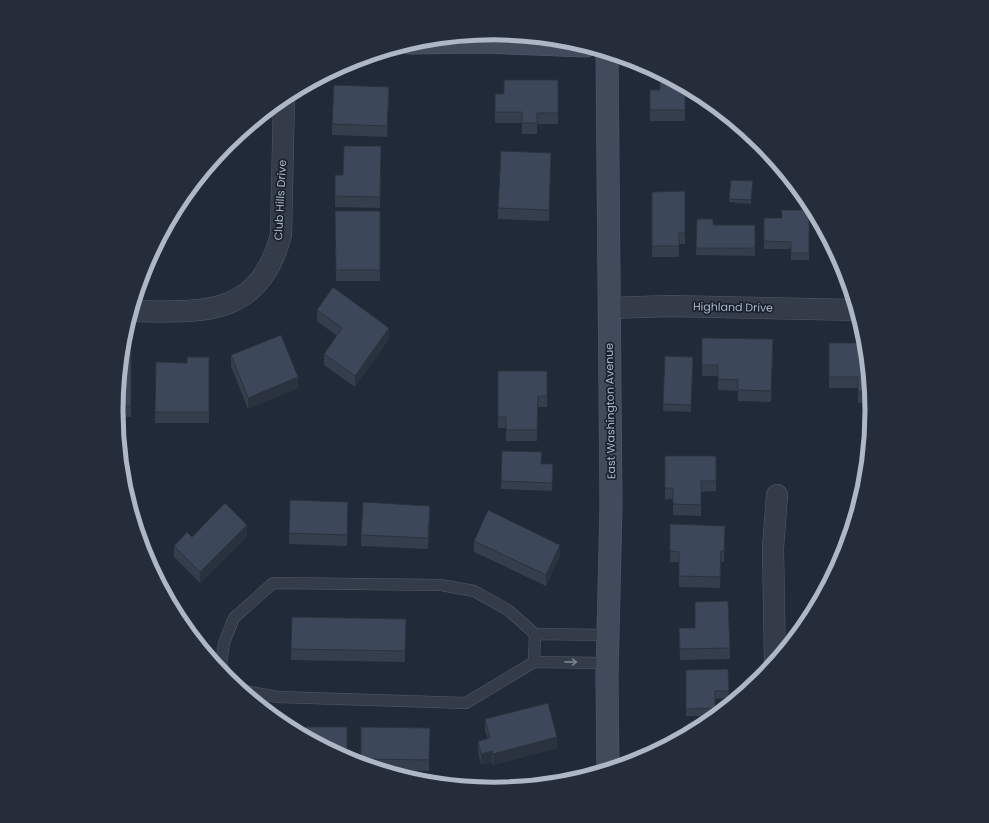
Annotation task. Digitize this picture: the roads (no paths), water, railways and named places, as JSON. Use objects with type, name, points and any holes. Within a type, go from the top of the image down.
[{"type":"street","points":[[453,42],[553,45]]},
{"type":"street","name":"East Washington Avenue","points":[[607,58],[611,506],[607,663],[608,765]]},
{"type":"street","name":"Club Hills Drive","points":[[137,310],[194,312],[220,307],[239,299],[253,288],[264,274],[276,253],[281,235],[284,106]]},
{"type":"street","name":"Highland Drive","points":[[609,308],[669,306],[851,310]]},
{"type":"street","points":[[774,656],[773,548],[778,494]]},
{"type":"lane","points":[[221,663],[224,644],[234,618],[273,583],[441,585],[474,592],[508,610],[535,634],[608,635]]},
{"type":"lane","points":[[534,662],[535,634]]},
{"type":"lane","points":[[251,692],[278,697],[466,703],[534,662],[607,663]]}]
